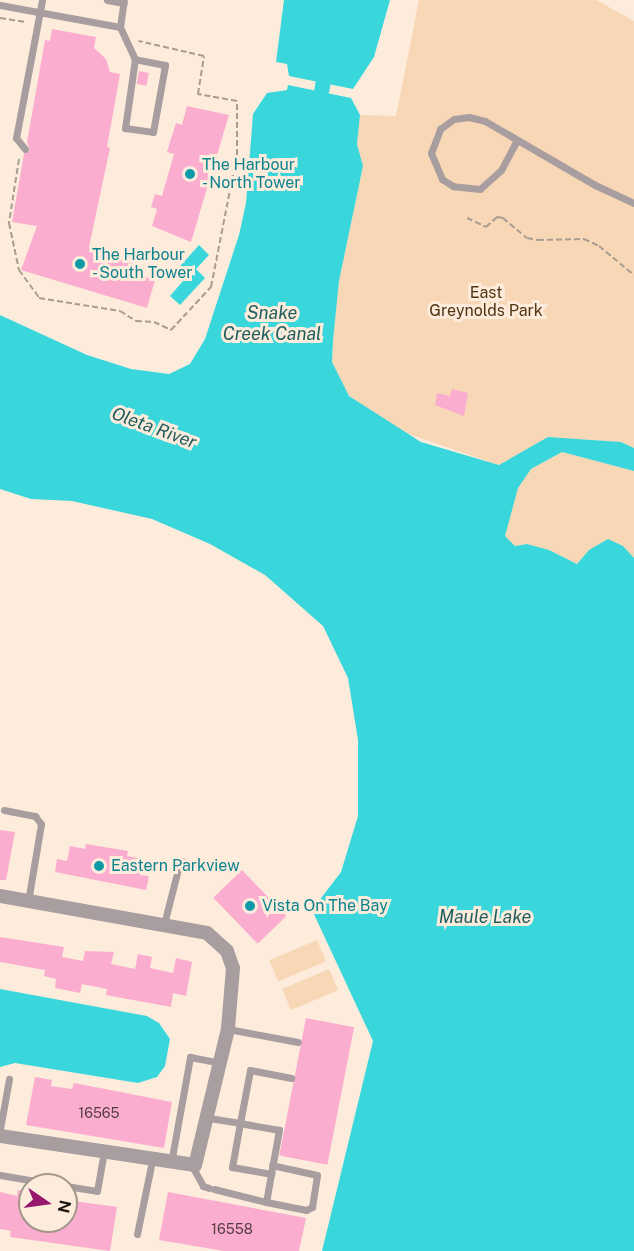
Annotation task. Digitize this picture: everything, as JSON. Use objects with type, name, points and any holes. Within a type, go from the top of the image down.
[{"type":"street","points":[[0,896],[207,933],[227,951],[233,968],[228,1029],[209,1118],[192,1166],[0,1136]]},
{"type":"lane","points":[[25,149],[16,138],[42,0]]},
{"type":"lane","points":[[108,0],[124,2],[120,27],[135,59],[125,128],[153,132],[165,65],[135,59]]},
{"type":"lane","points":[[0,4],[120,27]]},
{"type":"lane","points":[[517,140],[501,170],[480,189],[453,186],[442,179],[431,153],[440,129],[454,119],[469,117],[484,121],[634,203]]},
{"type":"lane","points":[[4,810],[34,816],[41,824],[28,902]]},
{"type":"lane","points":[[164,924],[180,861],[211,866]]},
{"type":"lane","points":[[228,1029],[298,1042]]},
{"type":"lane","points":[[171,1164],[190,1057],[220,1063]]},
{"type":"lane","points":[[271,1174],[232,1167],[249,1070],[291,1078]]},
{"type":"lane","points":[[0,1129],[9,1079]]},
{"type":"lane","points":[[209,1118],[279,1130],[266,1202]]},
{"type":"lane","points":[[78,1188],[97,1191],[104,1153]]},
{"type":"lane","points":[[137,1233],[152,1161]]},
{"type":"lane","points":[[192,1166],[203,1186],[306,1210],[312,1207],[316,1190],[316,1175],[312,1172],[272,1165]]},
{"type":"lane","points":[[0,1175],[18,1178]]},
{"type":"path","points":[[0,18],[29,23]]},
{"type":"path","points":[[14,152],[21,161],[9,223],[19,270],[39,298],[120,311],[136,321],[154,322],[171,330],[211,287],[234,176],[237,101],[198,94],[204,56],[149,46],[136,38]]},
{"type":"path","points":[[467,218],[486,227],[497,217],[503,219],[527,238],[538,240],[584,239],[599,246],[634,275]]},
{"type":"green space","name":"East Greynolds Park","points":[[419,0],[596,0],[634,21],[634,448],[621,442],[549,437],[499,465],[400,431],[349,396],[339,378],[332,362],[333,341],[339,281],[363,166],[357,144],[360,115],[396,116]]},
{"type":"green space","points":[[562,452],[634,471],[634,558],[623,546],[589,550],[577,564],[549,550],[527,544],[515,546],[504,536],[518,488],[531,469]]},
{"type":"green space","points":[[317,940],[326,961],[278,981],[269,960]]},
{"type":"green space","points":[[329,969],[338,990],[291,1010],[282,989]]},
{"type":"water","points":[[284,0],[390,0],[374,57],[353,89],[289,76],[287,64],[276,62]]},
{"type":"water","points":[[288,85],[351,98],[360,115],[357,144],[363,166],[339,281],[332,362],[349,396],[421,442],[499,465],[548,437],[621,442],[634,448],[634,471],[562,452],[531,469],[518,488],[505,536],[515,546],[527,544],[549,550],[577,564],[589,550],[608,539],[623,546],[634,558],[634,1251],[322,1251],[373,1041],[312,910],[341,872],[358,816],[358,740],[348,678],[323,626],[265,575],[210,544],[152,519],[72,501],[31,499],[0,489],[0,315],[87,355],[131,369],[169,374],[190,364],[205,339],[239,235],[246,203],[253,114],[267,93],[287,90]]},
{"type":"water","points":[[199,245],[209,255],[196,269],[205,278],[180,305],[170,296],[183,281],[174,273]]},
{"type":"water","points":[[0,989],[147,1016],[159,1023],[170,1039],[165,1066],[157,1077],[138,1083],[15,1063],[0,1067]]},
{"type":"building","points":[[52,29],[96,37],[94,48],[106,59],[110,72],[120,74],[107,147],[110,148],[89,247],[125,258],[126,251],[140,254],[134,274],[155,280],[147,308],[21,270],[37,226],[12,222],[24,154],[30,150],[27,142],[45,40],[50,41]]},
{"type":"building","points":[[139,71],[149,73],[146,86],[137,84]]},
{"type":"building","name":"The Harbour - North Tower","points":[[187,106],[229,115],[191,242],[152,226],[157,209],[151,207],[155,194],[162,196],[174,154],[167,152],[176,123],[182,125]]},
{"type":"building","points":[[452,389],[468,393],[464,416],[435,405],[437,393],[450,396]]},
{"type":"building","points":[[0,830],[15,832],[6,880],[0,880]]},
{"type":"building","name":"Eastern Parkview","points":[[86,844],[128,851],[127,856],[143,859],[140,875],[149,876],[146,890],[55,872],[57,859],[67,861],[70,846],[85,849]]},
{"type":"building","name":"Vista On The Bay","points":[[242,870],[286,916],[258,944],[213,898]]},
{"type":"building","points":[[0,937],[64,947],[62,957],[83,961],[85,951],[114,952],[111,964],[135,969],[138,954],[152,957],[150,968],[173,973],[176,958],[192,962],[186,996],[173,993],[171,1007],[106,995],[107,989],[82,984],[80,993],[55,988],[56,979],[44,976],[45,970],[0,962]]},
{"type":"building","points":[[306,1018],[354,1027],[327,1165],[279,1155]]},
{"type":"building","points":[[35,1077],[52,1080],[51,1086],[72,1089],[74,1083],[172,1102],[164,1148],[26,1125]]},
{"type":"building","points":[[18,1190],[18,1233],[78,1233],[78,1202],[117,1207],[110,1251],[10,1237],[11,1231],[0,1229],[0,1192],[17,1196]]},
{"type":"building","points":[[168,1192],[306,1218],[299,1251],[224,1251],[159,1240]]},
{"type":"waterway","name":"Snake Creek Canal","points":[[317,112],[326,65]]},
{"type":"place","name":"The Harbour - North Tower","points":[[190,174]]},
{"type":"place","name":"The Harbour - South Tower","points":[[80,264]]},
{"type":"place","name":"Eastern Parkview","points":[[99,866]]},
{"type":"place","name":"Vista On The Bay","points":[[250,906]]},
{"type":"water label","name":"Oleta River","points":[[154,428]]},
{"type":"water label","name":"Maule Lake","points":[[485,917]]}]
